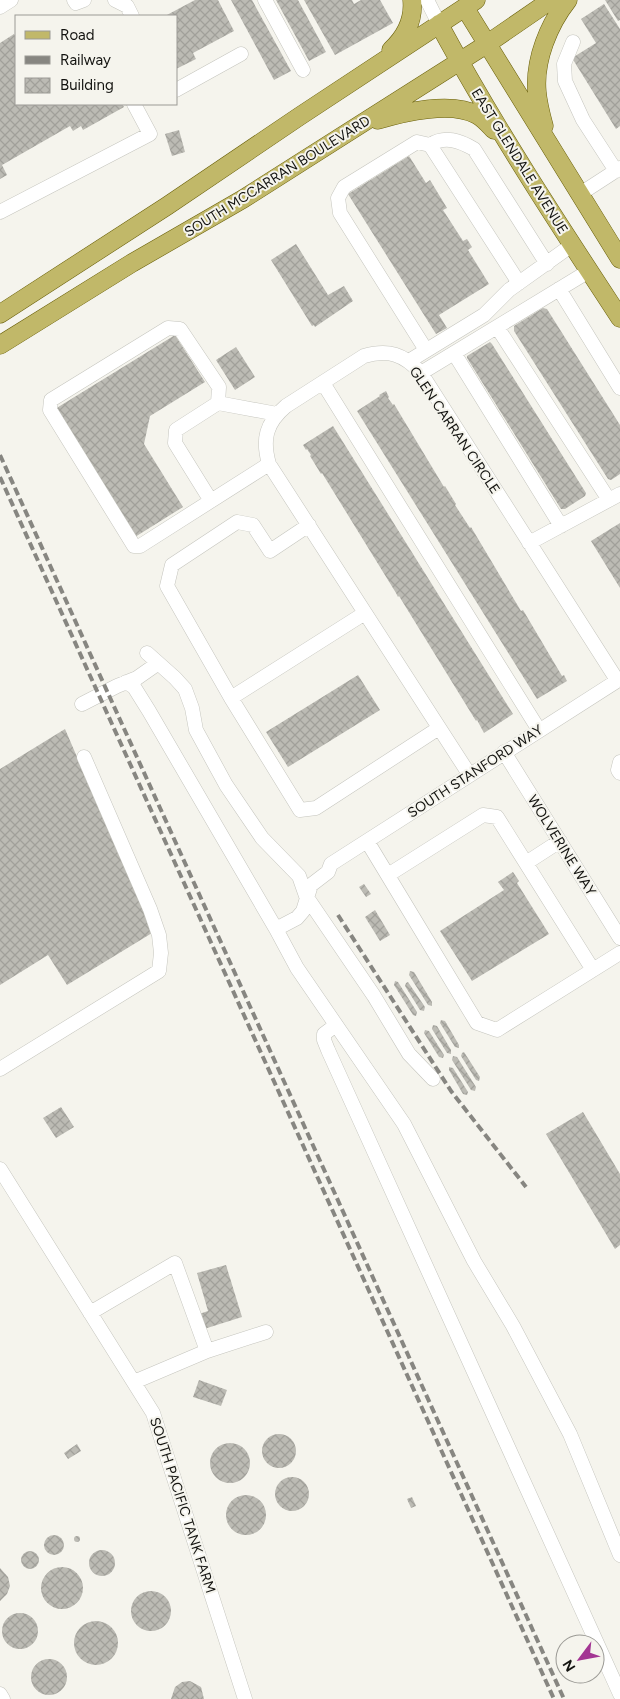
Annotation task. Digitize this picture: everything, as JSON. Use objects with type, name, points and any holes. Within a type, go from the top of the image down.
[{"type":"main road","points":[[371,69],[394,48],[403,36],[411,22],[412,0]]},
{"type":"main road","name":"SOUTH MCCARRAN BOULEVARD","points":[[0,345],[132,263],[243,199],[486,44],[551,0]]},
{"type":"main road","points":[[549,144],[539,106],[537,72],[550,28],[568,0]]},
{"type":"main road","points":[[7,310],[440,24],[467,3],[486,44],[620,259]]},
{"type":"main road","name":"EAST GLENDALE AVENUE","points":[[440,24],[459,61],[518,161],[620,318]]},
{"type":"main road","points":[[359,126],[400,114],[418,111],[454,109],[469,111],[478,115],[493,129],[518,161]]},
{"type":"street","points":[[74,0],[76,3],[84,0]]},
{"type":"street","points":[[265,0],[303,70]]},
{"type":"street","name":"EAST GLENDALE AVENUE","points":[[427,0],[440,24]]},
{"type":"street","points":[[573,42],[564,64],[565,81],[583,120],[618,170],[580,194]]},
{"type":"street","points":[[178,89],[242,54]]},
{"type":"street","points":[[0,212],[150,134],[135,105]]},
{"type":"street","points":[[430,145],[436,141],[448,139],[460,142],[474,149],[547,264]]},
{"type":"street","points":[[426,350],[340,213],[338,198],[344,187],[417,142],[430,145],[519,283]]},
{"type":"street","points":[[409,362],[484,315],[519,283],[572,245]]},
{"type":"street","points":[[421,373],[589,271]]},
{"type":"street","points":[[559,289],[620,388]]},
{"type":"street","points":[[497,327],[615,497],[529,543]]},
{"type":"street","points":[[218,403],[219,387],[180,330],[168,328],[51,400],[50,410],[134,546],[140,546],[269,464]]},
{"type":"street","name":"GLEN CARRAN CIRCLE","points":[[469,774],[269,464],[265,450],[269,425],[277,414],[286,406],[364,356],[376,353],[390,353],[403,357],[421,373],[529,543],[619,679]]},
{"type":"street","points":[[454,353],[561,526]]},
{"type":"street","points":[[323,383],[539,730]]},
{"type":"street","points":[[211,501],[175,443],[176,430],[218,403],[277,414]]},
{"type":"street","points":[[308,525],[270,551],[253,525],[238,522],[172,565],[167,586],[231,698],[300,810],[316,808],[439,728]]},
{"type":"street","points":[[231,698],[365,613]]},
{"type":"street","points":[[147,653],[185,689],[192,708],[196,730],[226,784],[262,838],[300,876],[306,896],[374,996],[409,1054],[433,1079]]},
{"type":"street","points":[[82,704],[137,678],[157,664]]},
{"type":"street","name":"SOUTH STANFORD WAY","points":[[276,929],[297,918],[303,910],[311,885],[328,872],[331,864],[619,679]]},
{"type":"street","points":[[126,682],[134,687],[149,711],[276,929],[296,968],[404,1124],[474,1261],[513,1326],[570,1434],[620,1555]]},
{"type":"street","name":"WOLVERINE WAY","points":[[504,752],[620,938]]},
{"type":"street","points":[[0,1069],[159,971],[161,952],[159,935],[150,909],[84,757]]},
{"type":"street","points":[[620,762],[618,770],[620,773]]},
{"type":"street","points":[[388,875],[483,815],[497,817],[593,970]]},
{"type":"street","points":[[367,841],[477,1024],[497,1030],[620,953]]},
{"type":"street","points":[[526,863],[560,841]]},
{"type":"street","points":[[336,1025],[324,1034],[328,1050],[620,1694]]},
{"type":"street","name":"SOUTH PACIFIC TANK FARM","points":[[0,1169],[153,1413],[245,1699]]},
{"type":"street","points":[[90,1313],[175,1263],[206,1351]]},
{"type":"street","points":[[134,1382],[206,1351],[266,1332]]},
{"type":"street","points":[[0,1694],[3,1699]]},
{"type":"building","points":[[195,0],[218,0],[234,31],[193,53],[196,59],[178,68],[178,15],[167,15]]},
{"type":"building","points":[[231,0],[252,0],[291,71],[274,80]]},
{"type":"building","points":[[276,0],[298,0],[326,52],[309,61]]},
{"type":"building","points":[[304,0],[352,0],[354,4],[361,0],[380,0],[393,23],[335,55]]},
{"type":"building","points":[[605,0],[620,0],[620,20],[618,21]]},
{"type":"building","points":[[604,4],[620,29],[620,126],[616,129],[572,58],[596,43],[581,19]]},
{"type":"building","points":[[14,34],[15,105],[123,105],[124,107],[83,130],[81,126],[73,131],[70,126],[2,165],[7,175],[0,179],[0,43]]},
{"type":"building","points":[[179,130],[185,152],[172,156],[165,134]]},
{"type":"building","points":[[409,156],[426,183],[430,180],[447,208],[443,210],[463,241],[467,239],[472,247],[468,250],[489,284],[439,315],[447,328],[436,334],[348,194]]},
{"type":"building","points":[[296,244],[328,295],[344,286],[353,301],[315,327],[314,325],[312,326],[271,260]]},
{"type":"building","points":[[543,308],[547,309],[620,425],[620,474],[611,480],[608,479],[514,331],[514,326]]},
{"type":"building","points":[[175,335],[205,382],[150,416],[144,444],[183,507],[135,537],[55,409]]},
{"type":"building","points":[[490,342],[586,493],[585,496],[565,509],[561,509],[467,358],[467,356]]},
{"type":"building","points":[[236,347],[255,377],[235,390],[216,360]]},
{"type":"building","points":[[386,391],[388,398],[394,404],[521,611],[523,610],[562,676],[564,675],[567,681],[537,699],[357,411]]},
{"type":"building","points":[[333,426],[513,714],[484,733],[303,445]]},
{"type":"building","points":[[620,523],[620,588],[591,541]]},
{"type":"building","points":[[358,675],[380,710],[288,767],[266,732]]},
{"type":"building","points":[[65,729],[142,908],[157,933],[152,933],[67,985],[48,955],[0,985],[0,769]]},
{"type":"building","points":[[513,872],[519,881],[517,883],[549,934],[472,981],[440,931],[504,890],[498,882]]},
{"type":"building","points":[[364,884],[371,894],[366,897],[359,887]]},
{"type":"building","points":[[375,910],[390,935],[380,941],[365,917]]},
{"type":"building","points":[[410,971],[414,972],[432,1002],[432,1006],[428,1005],[409,975]]},
{"type":"building","points":[[395,981],[398,982],[417,1012],[416,1016],[413,1015],[394,985]]},
{"type":"building","points":[[408,982],[425,1007],[424,1011],[420,1010],[405,986]]},
{"type":"building","points":[[441,1020],[445,1021],[459,1048],[455,1047],[440,1023]]},
{"type":"building","points":[[433,1025],[437,1026],[451,1050],[451,1054],[447,1053],[432,1029]]},
{"type":"building","points":[[425,1030],[429,1031],[444,1055],[443,1058],[439,1057],[424,1033]]},
{"type":"building","points":[[464,1052],[480,1077],[479,1081],[476,1080],[461,1056]]},
{"type":"building","points":[[453,1056],[457,1057],[476,1087],[475,1091],[471,1090],[452,1060]]},
{"type":"building","points":[[449,1067],[453,1068],[468,1092],[467,1095],[463,1094]]},
{"type":"building","points":[[61,1107],[74,1127],[56,1138],[43,1118]]},
{"type":"building","points":[[583,1112],[620,1174],[620,1245],[615,1249],[546,1134]]},
{"type":"building","points":[[226,1265],[242,1317],[204,1329],[199,1314],[208,1311],[197,1273]]},
{"type":"building","points":[[199,1380],[227,1390],[221,1406],[193,1397]]},
{"type":"building","points":[[279,1434],[286,1435],[291,1439],[295,1444],[295,1458],[291,1463],[286,1467],[279,1468],[272,1467],[267,1463],[263,1458],[262,1451],[263,1444],[267,1439],[272,1435]]},
{"type":"building","points":[[234,1443],[241,1446],[247,1452],[250,1463],[249,1471],[241,1480],[234,1483],[226,1483],[219,1480],[211,1471],[210,1459],[213,1452],[222,1444]]},
{"type":"building","points":[[77,1444],[81,1451],[68,1459],[64,1453]]},
{"type":"building","points":[[292,1477],[304,1482],[309,1494],[304,1506],[292,1511],[280,1506],[275,1494],[280,1482]]},
{"type":"building","points":[[250,1495],[257,1498],[263,1504],[266,1515],[265,1523],[257,1532],[250,1535],[242,1535],[235,1532],[227,1523],[226,1511],[229,1504],[238,1496]]},
{"type":"building","points":[[412,1497],[416,1506],[411,1508],[407,1499]]},
{"type":"building","points":[[54,1535],[61,1538],[64,1545],[61,1552],[54,1555],[47,1552],[44,1545],[47,1538]]},
{"type":"building","points":[[77,1536],[80,1539],[77,1542],[74,1539]]},
{"type":"building","points":[[102,1550],[111,1554],[115,1563],[111,1572],[102,1576],[93,1572],[89,1563],[93,1554]]},
{"type":"building","points":[[26,1551],[34,1551],[39,1556],[37,1567],[26,1569],[21,1564],[21,1556]]},
{"type":"building","points":[[66,1567],[74,1570],[80,1576],[83,1588],[80,1600],[74,1606],[58,1609],[50,1606],[44,1600],[41,1584],[44,1576],[50,1570]]},
{"type":"building","points":[[0,1568],[8,1577],[10,1586],[7,1594],[0,1601]]},
{"type":"building","points":[[155,1591],[162,1594],[168,1600],[171,1611],[170,1619],[162,1628],[155,1631],[147,1631],[140,1628],[132,1619],[131,1607],[134,1600],[143,1592]]},
{"type":"building","points":[[20,1613],[27,1614],[33,1618],[37,1624],[37,1638],[33,1644],[27,1648],[20,1649],[13,1648],[7,1644],[3,1638],[2,1631],[3,1624],[7,1618],[13,1614]]},
{"type":"building","points":[[100,1621],[112,1627],[117,1634],[117,1652],[112,1659],[105,1664],[92,1665],[84,1662],[77,1655],[74,1639],[77,1631],[84,1624]]},
{"type":"building","points":[[49,1659],[56,1660],[62,1664],[66,1670],[66,1684],[62,1690],[56,1694],[49,1695],[42,1694],[36,1690],[32,1684],[31,1677],[32,1670],[36,1664],[42,1660]]},
{"type":"building","points":[[190,1681],[201,1687],[204,1699],[171,1699],[175,1687],[182,1682]]},
{"type":"railway","points":[[0,455],[564,1699]]},
{"type":"railway","points":[[0,477],[554,1699]]},
{"type":"railway","points":[[338,915],[451,1091],[526,1187]]}]
